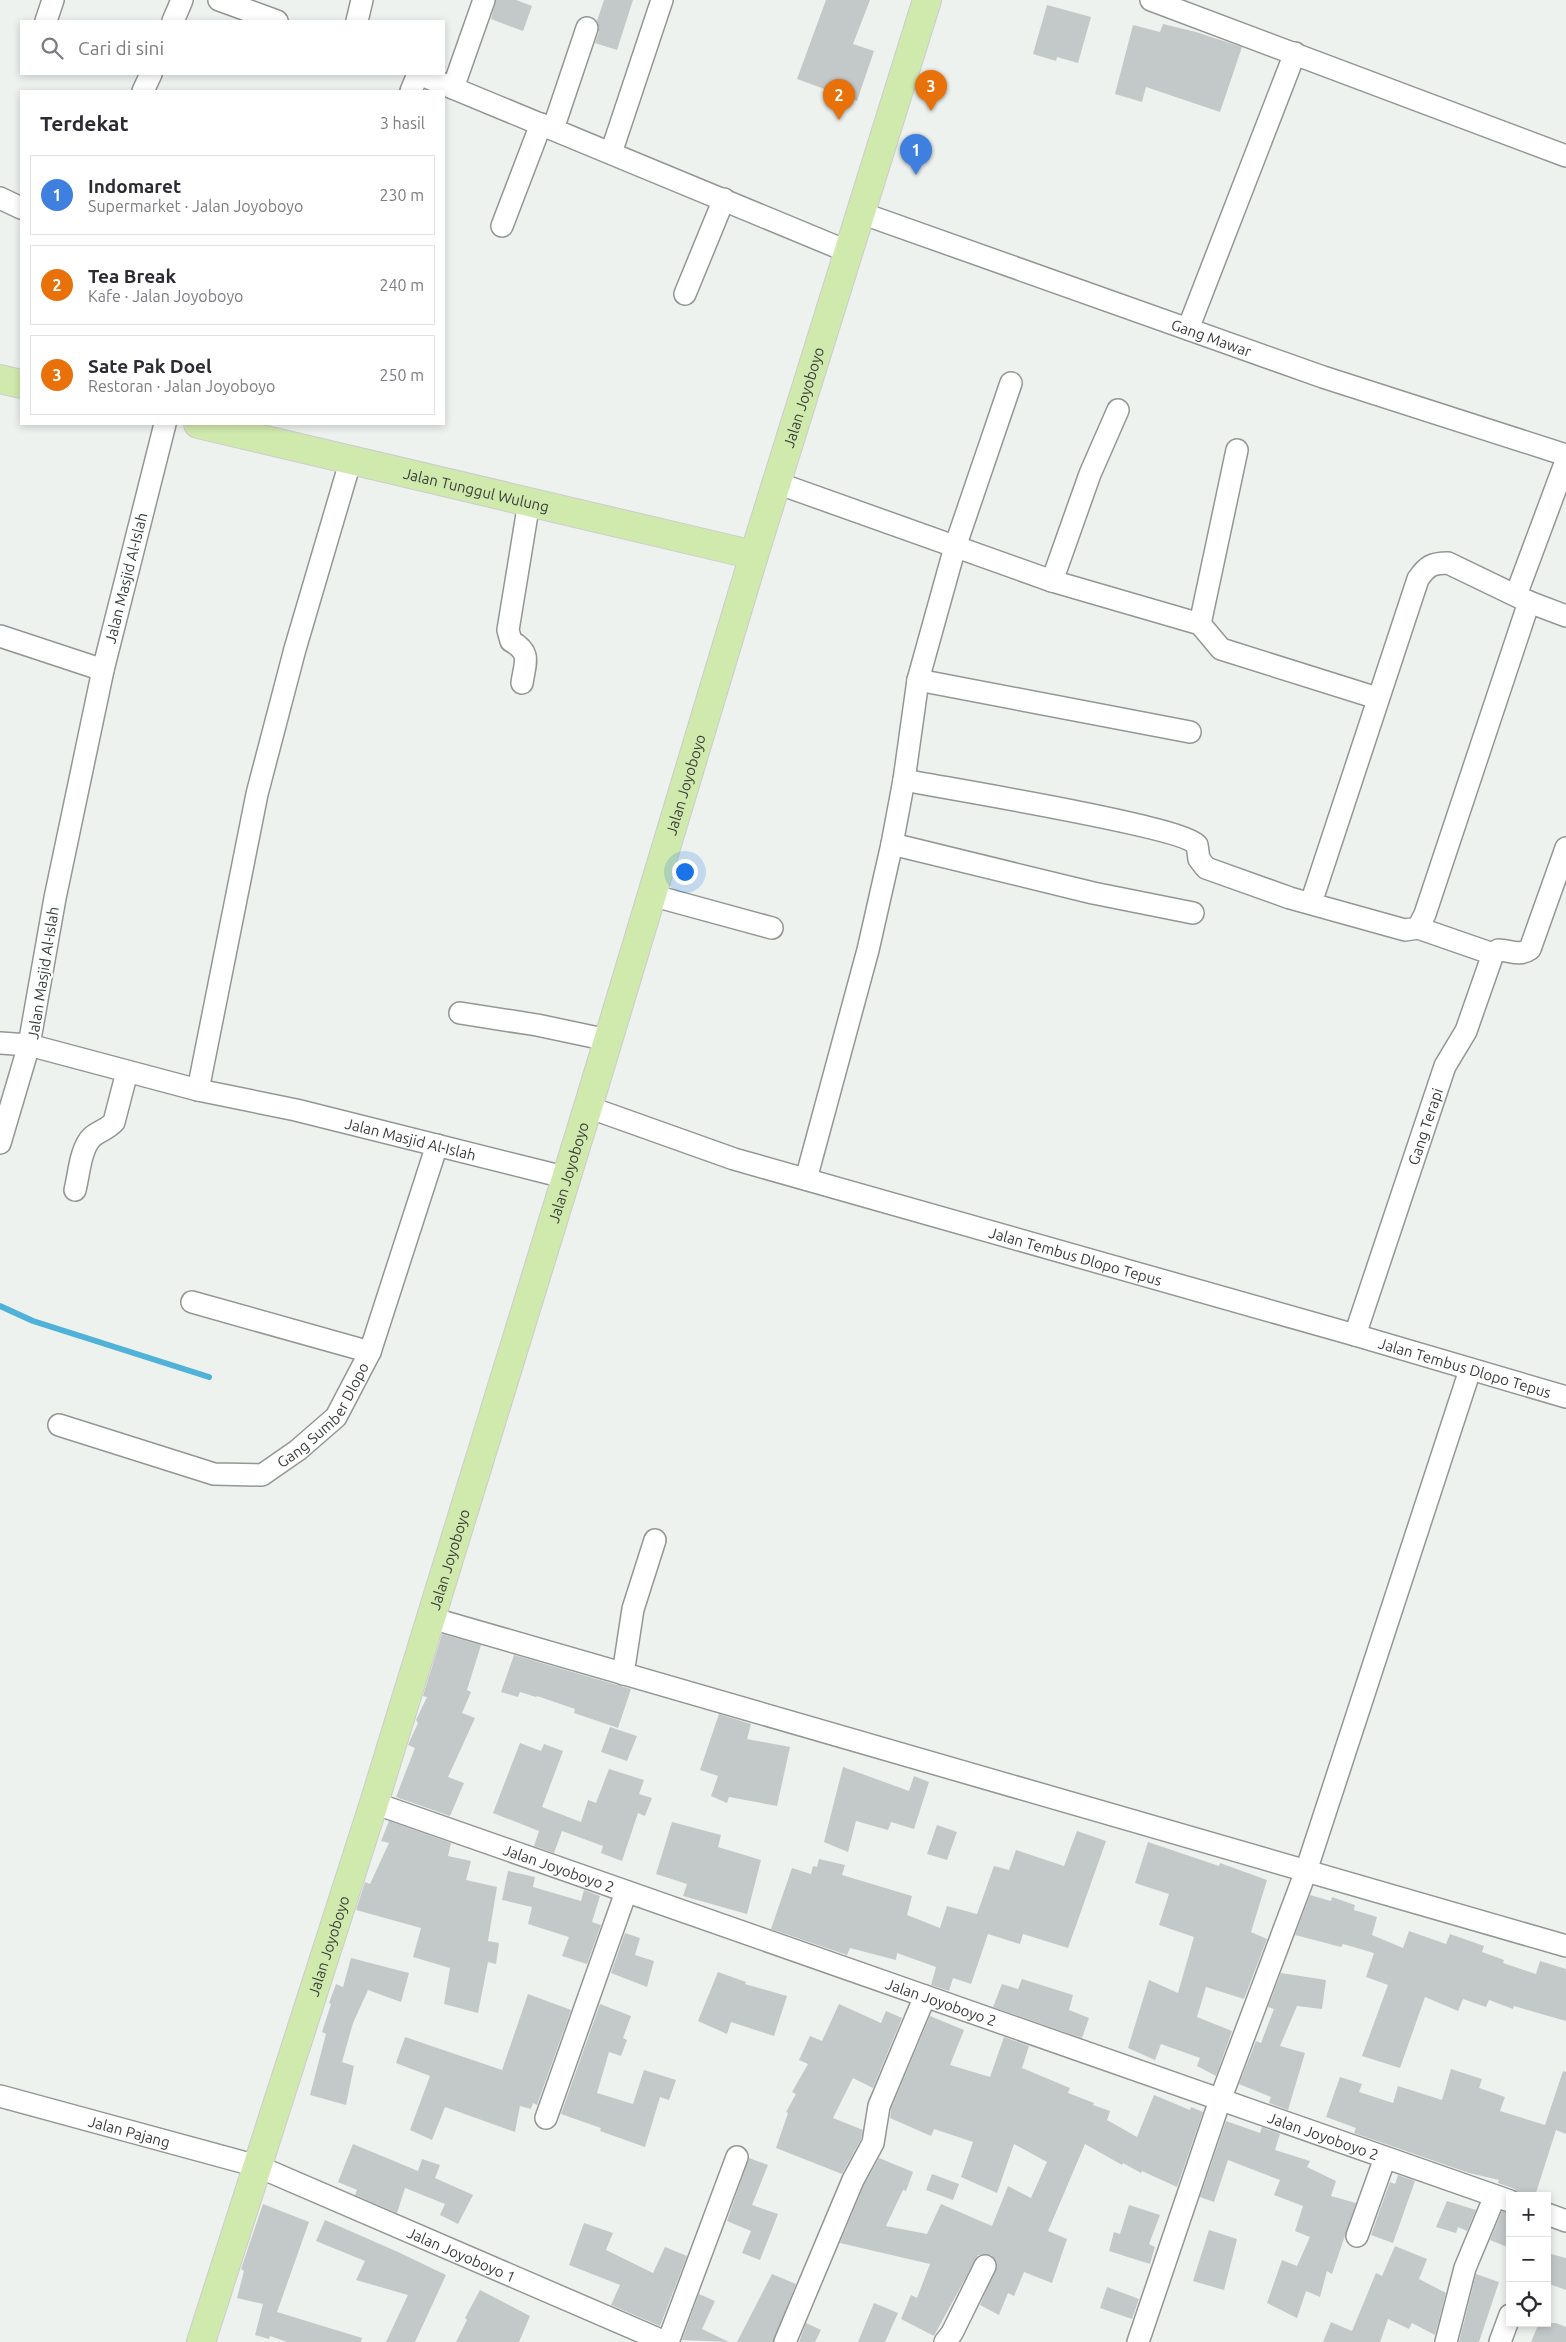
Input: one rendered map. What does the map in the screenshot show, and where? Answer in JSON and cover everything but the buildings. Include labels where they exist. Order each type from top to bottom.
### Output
[{"type":"main road","name":"Jalan Joyoboyo","points":[[201,2342],[374,1803],[564,1177],[588,1107],[754,555],[861,213],[897,89],[927,0]]},
{"type":"main road","name":"Jalan Tunggul Wulung","points":[[202,425],[754,555]]},
{"type":"street","points":[[46,20],[53,0]]},
{"type":"street","points":[[173,20],[182,0]]},
{"type":"street","points":[[219,0],[275,20]]},
{"type":"street","points":[[357,20],[362,0]]},
{"type":"street","points":[[453,88],[484,0]]},
{"type":"street","points":[[611,153],[662,0]]},
{"type":"street","points":[[1151,0],[1566,156]]},
{"type":"street","points":[[502,226],[547,127],[587,28]]},
{"type":"street","points":[[1188,329],[1295,53]]},
{"type":"street","points":[[143,90],[151,75]]},
{"type":"street","points":[[411,90],[419,75]]},
{"type":"street","points":[[421,75],[849,252]]},
{"type":"street","points":[[0,198],[20,208]]},
{"type":"street","points":[[685,294],[724,199]]},
{"type":"street","name":"Gang Mawar","points":[[861,213],[1323,377],[1566,455]]},
{"type":"street","points":[[806,1179],[868,950],[892,844],[904,780],[918,680],[955,547],[1011,383]]},
{"type":"street","points":[[1052,581],[1090,474],[1118,410]]},
{"type":"street","name":"Jalan Masjid Al-Islah","points":[[166,425],[103,670],[56,898],[29,1045],[198,1090],[296,1110],[564,1177]]},
{"type":"street","points":[[1200,624],[1237,450]]},
{"type":"street","points":[[198,1090],[257,794],[294,648],[351,459]]},
{"type":"street","points":[[1418,928],[1426,914],[1566,461]]},
{"type":"street","points":[[777,483],[1052,581],[1200,624],[1222,649],[1378,698]]},
{"type":"street","points":[[522,683],[526,653],[523,648],[511,641],[508,630],[529,502]]},
{"type":"street","points":[[1311,903],[1418,579],[1426,567],[1433,563],[1448,563],[1523,599],[1566,616]]},
{"type":"street","points":[[0,636],[103,670]]},
{"type":"street","points":[[918,680],[1190,732]]},
{"type":"street","points":[[904,780],[1142,825],[1188,838],[1196,845],[1199,860],[1206,868],[1311,903],[1406,930],[1418,928],[1494,954],[1502,950],[1524,953],[1530,950],[1566,848]]},
{"type":"street","points":[[892,844],[1093,893],[1193,913]]},
{"type":"street","points":[[651,895],[772,928]]},
{"type":"street","name":"Gang Terapi","points":[[1355,1335],[1445,1066],[1466,1031],[1494,954]]},
{"type":"street","points":[[460,1013],[538,1025],[608,1040]]},
{"type":"street","points":[[0,1043],[29,1045],[0,1143]]},
{"type":"street","points":[[75,1190],[87,1144],[93,1137],[110,1128],[114,1122],[127,1072]]},
{"type":"street","name":"Jalan Tembus Dlopo Tepus","points":[[588,1107],[734,1159],[1355,1335],[1566,1397]]},
{"type":"street","name":"Gang Sumber Dlopo","points":[[59,1425],[214,1474],[262,1475],[298,1450],[336,1417],[370,1352],[437,1145]]},
{"type":"street","points":[[192,1302],[370,1352]]},
{"type":"street","points":[[1138,2342],[1220,2100],[1306,1871],[1470,1370]]},
{"type":"street","points":[[623,1674],[633,1608],[655,1540]]},
{"type":"street","points":[[431,1618],[1566,1946]]},
{"type":"street","name":"Jalan Joyoboyo 2","points":[[374,1803],[1502,2198]]},
{"type":"street","points":[[546,2118],[626,1892]]},
{"type":"street","points":[[785,2342],[853,2180],[873,2143],[879,2106],[925,1996]]},
{"type":"street","name":"Jalan Pajang","points":[[0,2096],[257,2166]]},
{"type":"street","points":[[666,2342],[737,2157]]},
{"type":"street","points":[[1357,2236],[1385,2158]]},
{"type":"street","name":"Jalan Joyoboyo 1","points":[[257,2166],[666,2342]]},
{"type":"street","points":[[1446,2342],[1465,2268],[1502,2198]]},
{"type":"street","points":[[1551,2215],[1566,2221]]},
{"type":"street","points":[[945,2342],[952,2333],[985,2266]]},
{"type":"street","points":[[1500,2342],[1506,2326]]},
{"type":"waterway","points":[[0,1306],[33,1321],[209,1377]]},
{"type":"place","name":"Sate Pak Doel","points":[[931,111]]},
{"type":"place","name":"Tea Break","points":[[839,120]]},
{"type":"place","name":"Indomaret","points":[[916,175]]}]
